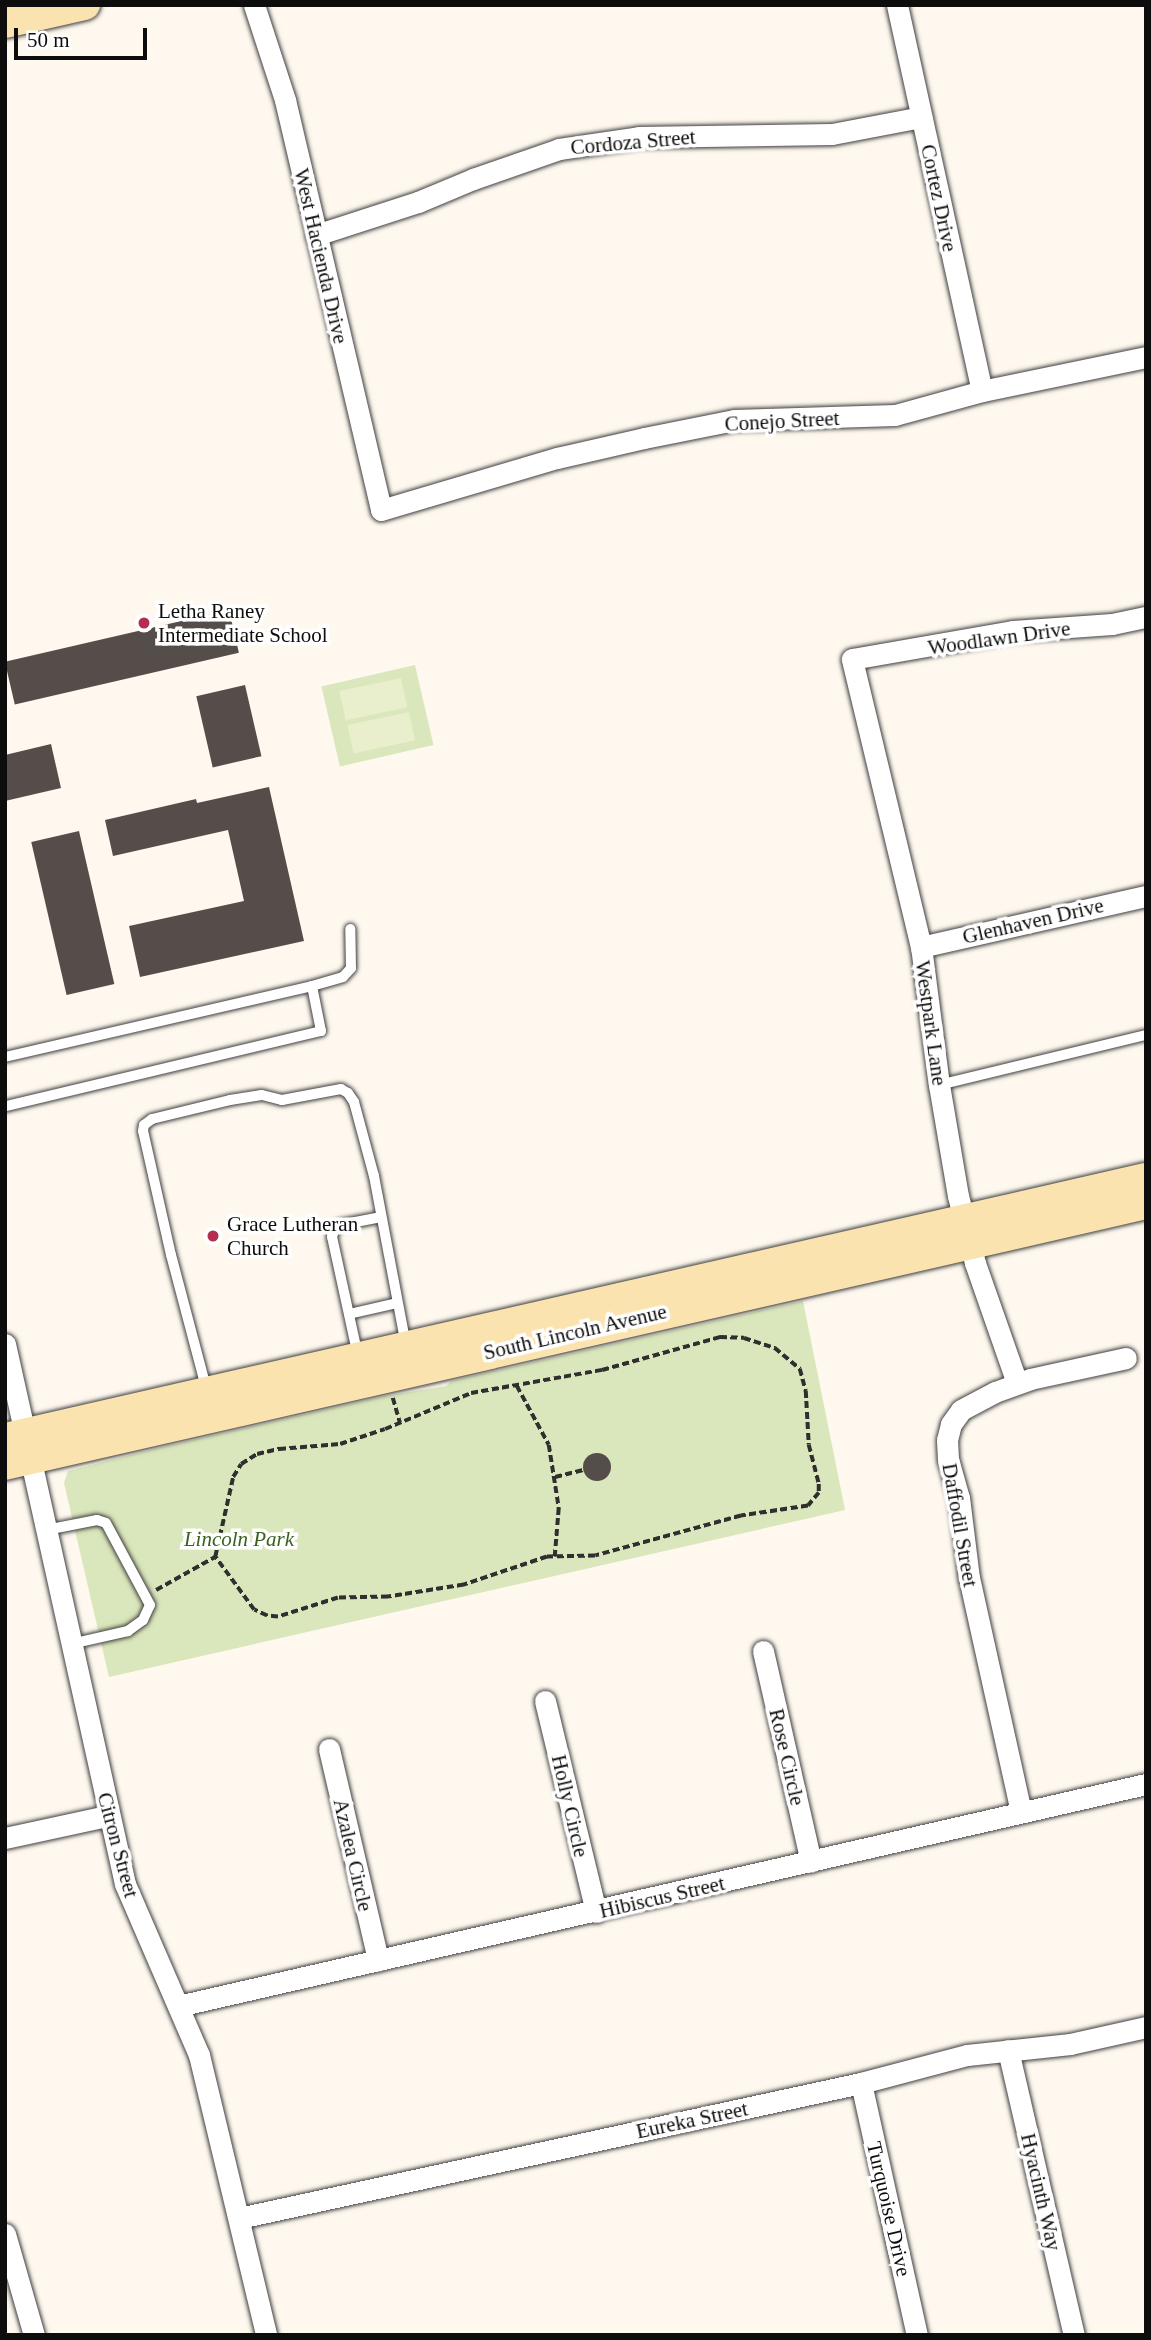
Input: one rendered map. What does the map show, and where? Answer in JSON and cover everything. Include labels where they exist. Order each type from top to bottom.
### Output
[{"type":"main road","points":[[5,23],[86,5]]},
{"type":"main road","name":"South Lincoln Avenue","points":[[17,1449],[967,1232],[1146,1178]]},
{"type":"main road","name":"South Lincoln Avenue","points":[[17,1449],[207,1391],[406,1345],[967,1232],[1146,1203]]},
{"type":"street","name":"West Hacienda Drive","points":[[254,5],[285,100],[381,510]]},
{"type":"street","name":"Cortez Drive","points":[[897,5],[982,391]]},
{"type":"street","name":"Cordoza Street","points":[[316,235],[418,202],[473,178],[559,149],[639,137],[832,134],[921,117]]},
{"type":"street","name":"Conejo Street","points":[[381,510],[557,458],[734,420],[895,415],[982,391],[1146,357]]},
{"type":"street","name":"Woodlawn Drive","points":[[852,659],[1013,631],[1112,624],[1146,617]]},
{"type":"street","name":"Westpark Lane","points":[[852,659],[921,947],[939,1085],[967,1232],[1017,1383]]},
{"type":"street","name":"Glenhaven Drive","points":[[921,947],[1146,896]]},
{"type":"street","name":"Citron Street","points":[[5,1344],[17,1449],[46,1530],[107,1816],[125,1884],[199,2055],[266,2335]]},
{"type":"street","name":"Daffodil Street","points":[[1021,1812],[969,1578],[959,1498],[948,1459],[947,1440],[951,1424],[961,1410],[1017,1383],[1126,1358]]},
{"type":"street","name":"Rose Circle","points":[[763,1651],[811,1863]]},
{"type":"street","name":"Holly Circle","points":[[545,1701],[596,1912]]},
{"type":"street","name":"Azalea Circle","points":[[329,1749],[378,1960]]},
{"type":"street","name":"Hibiscus Street","points":[[178,2006],[811,1863],[1146,1784]]},
{"type":"street","points":[[5,1838],[107,1816]]},
{"type":"street","name":"Eureka Street","points":[[239,2218],[861,2083],[967,2055],[1070,2044],[1146,2027]]},
{"type":"street","name":"Hyacinth Way","points":[[1008,2050],[1074,2335]]},
{"type":"street","name":"Turquoise Drive","points":[[861,2083],[917,2335]]},
{"type":"street","points":[[5,2234],[34,2335]]},
{"type":"lane","points":[[5,1057],[343,977],[351,968],[350,929]]},
{"type":"lane","points":[[5,1106],[321,1031],[312,986]]},
{"type":"lane","points":[[939,1085],[1146,1035]]},
{"type":"lane","points":[[207,1391],[142,1131],[148,1121],[249,1096],[262,1095],[282,1100],[341,1089],[354,1102],[381,1217],[406,1345]]},
{"type":"lane","points":[[358,1356],[332,1237],[334,1230],[347,1222],[381,1217]]},
{"type":"lane","points":[[349,1314],[397,1303]]},
{"type":"lane","points":[[46,1530],[97,1520],[106,1523],[150,1605],[149,1611],[128,1631],[71,1644]]},
{"type":"path","points":[[145,1596],[215,1557],[233,1477],[250,1457],[268,1450],[340,1444],[400,1423],[463,1395],[602,1370],[720,1337],[744,1338],[775,1348],[800,1369],[804,1381],[809,1445],[819,1484],[819,1493],[808,1506],[741,1516],[595,1556],[578,1559],[555,1556],[464,1585],[388,1597],[338,1598],[278,1617],[267,1616],[254,1610],[215,1557]]},
{"type":"path","points":[[517,1385],[549,1445],[559,1508],[555,1556]]},
{"type":"path","points":[[391,1391],[400,1423]]},
{"type":"path","points":[[555,1477],[583,1470]]},
{"type":"green space","points":[[415,665],[433,745],[340,766],[321,687]]},
{"type":"green space","points":[[401,678],[407,707],[346,720],[339,691]]},
{"type":"green space","points":[[409,712],[415,740],[353,753],[347,725]]},
{"type":"green space","name":"Lincoln Park","points":[[803,1301],[845,1510],[109,1677],[64,1483],[68,1471],[385,1396],[446,1386],[451,1381]]},
{"type":"building","points":[[229,610],[239,653],[15,705],[5,662]]},
{"type":"building","points":[[245,685],[261,756],[213,767],[196,696]]},
{"type":"building","points":[[51,744],[61,788],[5,801],[5,755]]},
{"type":"building","points":[[269,787],[304,941],[140,977],[129,926],[244,901],[228,830],[113,856],[105,820],[196,799],[197,803]]},
{"type":"building","points":[[79,831],[114,984],[67,995],[31,842]]},
{"type":"building","points":[[597,1453],[607,1457],[611,1467],[607,1477],[597,1481],[587,1477],[583,1467],[587,1457]]},
{"type":"place","name":"Letha Raney Intermediate School","points":[[144,623]]},
{"type":"place","name":"Grace Lutheran Church","points":[[213,1236]]}]
